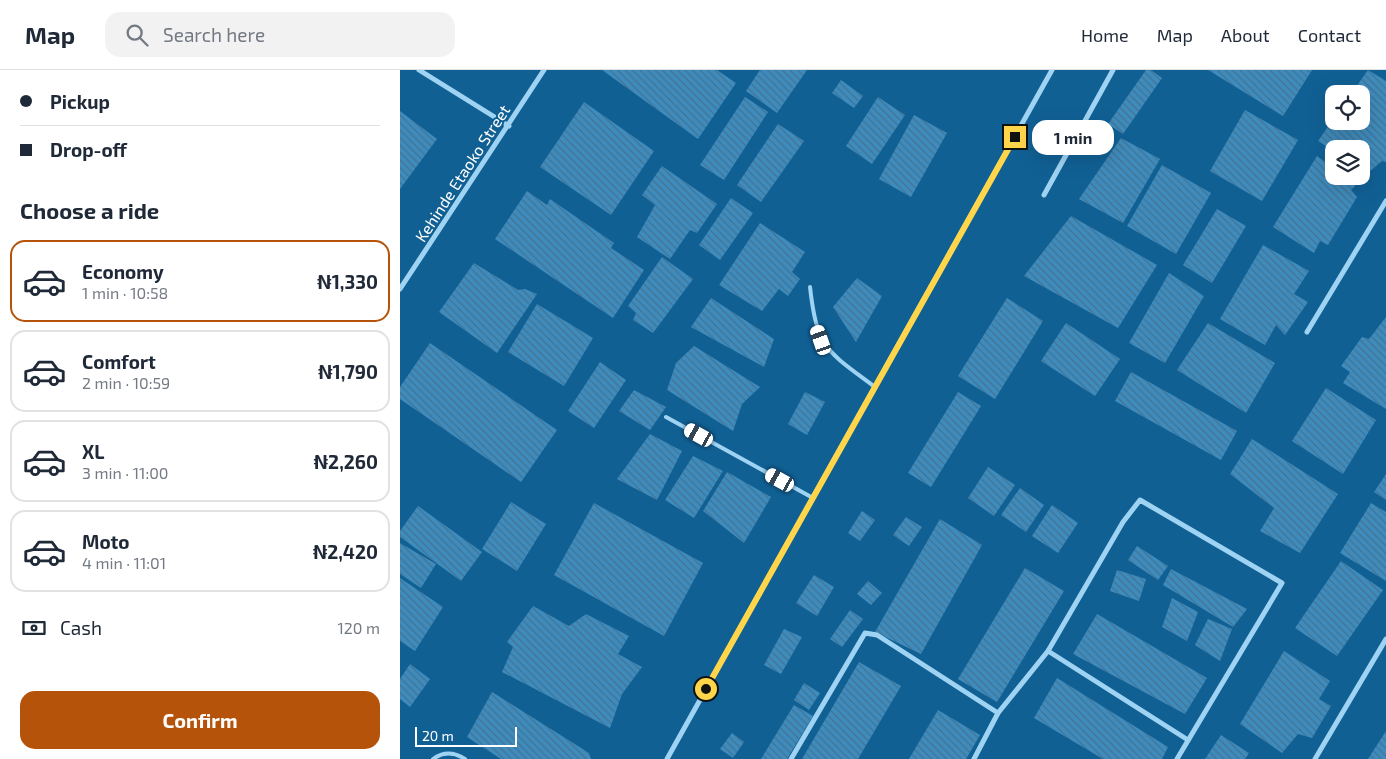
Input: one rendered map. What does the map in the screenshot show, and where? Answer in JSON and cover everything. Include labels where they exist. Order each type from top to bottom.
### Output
[{"type":"street","points":[[419,70],[509,126]]},
{"type":"street","name":"Kehinde Etaoko Street","points":[[400,289],[509,126],[544,70]]},
{"type":"street","points":[[667,759],[1052,70]]},
{"type":"street","points":[[1044,196],[1113,70]]},
{"type":"street","points":[[1307,332],[1386,202]]},
{"type":"street","points":[[974,759],[998,713],[1048,651],[1123,522],[1140,500],[1282,584],[1177,759]]},
{"type":"street","points":[[791,759],[865,633],[877,635],[998,713]]},
{"type":"street","points":[[1315,759],[1386,639]]},
{"type":"street","points":[[1048,651],[1188,740]]},
{"type":"lane","points":[[810,287],[814,319],[821,340],[832,354],[875,387]]},
{"type":"lane","points":[[666,417],[813,498]]},
{"type":"lane","points":[[433,759],[444,753],[457,754],[465,759]]},
{"type":"building","points":[[602,70],[717,70],[736,83],[698,139]]},
{"type":"building","points":[[760,70],[807,70],[777,113],[746,91]]},
{"type":"building","points":[[1146,70],[1151,70],[1162,78],[1123,134],[1108,124]]},
{"type":"building","points":[[1208,70],[1312,70],[1283,116]]},
{"type":"building","points":[[1368,70],[1386,81],[1386,162],[1382,161],[1370,171],[1370,140],[1325,140],[1325,145],[1318,141],[1326,130],[1370,130],[1370,85],[1357,85]]},
{"type":"building","points":[[841,80],[863,96],[854,108],[832,93]]},
{"type":"building","points":[[745,97],[768,112],[724,180],[700,165]]},
{"type":"building","points":[[878,97],[905,115],[872,164],[846,146]]},
{"type":"building","points":[[584,102],[654,151],[611,215],[540,167]]},
{"type":"building","points":[[1245,110],[1298,140],[1262,201],[1210,171]]},
{"type":"building","points":[[400,111],[437,139],[400,189]]},
{"type":"building","points":[[914,115],[947,133],[911,197],[879,179]]},
{"type":"building","points":[[778,124],[804,141],[761,202],[737,185]]},
{"type":"building","points":[[1121,138],[1160,159],[1123,223],[1079,199]]},
{"type":"building","points":[[1317,156],[1325,162],[1325,185],[1356,185],[1351,190],[1357,197],[1328,245],[1320,241],[1314,253],[1273,227]]},
{"type":"building","points":[[1162,165],[1211,193],[1176,254],[1127,226]]},
{"type":"building","points":[[662,166],[717,204],[697,233],[690,230],[670,259],[637,237],[655,205],[642,195]]},
{"type":"building","points":[[527,191],[547,205],[550,199],[614,243],[611,248],[644,270],[613,318],[495,239]]},
{"type":"building","points":[[731,198],[753,213],[720,260],[699,245]]},
{"type":"building","points":[[1217,209],[1246,226],[1212,283],[1183,265]]},
{"type":"building","points":[[1071,216],[1157,265],[1118,328],[1024,276]]},
{"type":"building","points":[[760,223],[805,252],[792,272],[800,279],[788,296],[779,289],[762,311],[719,285]]},
{"type":"building","points":[[1263,245],[1309,271],[1294,294],[1308,302],[1285,335],[1276,325],[1265,345],[1220,319]]},
{"type":"building","points":[[662,257],[693,279],[653,333],[633,320],[636,313],[628,306]]},
{"type":"building","points":[[474,263],[518,290],[525,289],[537,294],[497,353],[439,312]]},
{"type":"building","points":[[1169,273],[1204,296],[1165,363],[1129,343]]},
{"type":"building","points":[[857,278],[882,296],[856,342],[833,307]]},
{"type":"building","points":[[711,298],[774,339],[764,367],[691,327]]},
{"type":"building","points":[[1007,298],[1043,321],[995,399],[958,376]]},
{"type":"building","points":[[537,304],[593,338],[564,386],[508,352]]},
{"type":"building","points":[[1386,317],[1386,409],[1343,383],[1350,372],[1341,366],[1362,337],[1369,339]]},
{"type":"building","points":[[1066,323],[1120,359],[1095,396],[1041,361]]},
{"type":"building","points":[[1208,323],[1275,363],[1246,413],[1177,370]]},
{"type":"building","points":[[430,343],[557,430],[521,482],[400,399],[400,387]]},
{"type":"building","points":[[694,346],[760,387],[742,404],[733,431],[667,390],[676,363]]},
{"type":"building","points":[[600,362],[626,380],[594,428],[568,411]]},
{"type":"building","points":[[1131,372],[1237,431],[1221,460],[1115,401]]},
{"type":"building","points":[[1326,388],[1376,420],[1343,474],[1292,441]]},
{"type":"building","points":[[634,390],[666,407],[650,430],[619,411]]},
{"type":"building","points":[[805,392],[825,402],[807,435],[788,424]]},
{"type":"building","points":[[958,392],[981,406],[931,487],[908,473]]},
{"type":"building","points":[[650,434],[682,451],[657,500],[617,479]]},
{"type":"building","points":[[1252,439],[1338,494],[1300,553],[1260,531],[1274,508],[1230,474]]},
{"type":"building","points":[[693,456],[723,471],[694,518],[665,500]]},
{"type":"building","points":[[988,467],[1015,485],[994,516],[968,498]]},
{"type":"building","points":[[727,472],[771,497],[744,543],[703,511]]},
{"type":"building","points":[[1386,474],[1386,500],[1374,492]]},
{"type":"building","points":[[1020,488],[1044,505],[1026,532],[1001,515]]},
{"type":"building","points":[[511,502],[546,524],[517,571],[482,549]]},
{"type":"building","points":[[594,503],[703,563],[664,636],[554,575]]},
{"type":"building","points":[[1371,503],[1386,512],[1386,581],[1340,553]]},
{"type":"building","points":[[1052,505],[1078,523],[1058,553],[1032,536]]},
{"type":"building","points":[[418,506],[482,552],[461,581],[400,537],[400,531]]},
{"type":"building","points":[[862,511],[875,520],[860,541],[848,533]]},
{"type":"building","points":[[906,517],[922,527],[909,546],[893,535]]},
{"type":"building","points":[[940,519],[982,545],[921,654],[875,632]]},
{"type":"building","points":[[400,543],[436,564],[421,588],[400,574]]},
{"type":"building","points":[[1137,546],[1168,566],[1158,580],[1128,560]]},
{"type":"building","points":[[1341,561],[1383,590],[1337,656],[1295,628]]},
{"type":"building","points":[[1025,568],[1064,591],[997,702],[958,679]]},
{"type":"building","points":[[1171,569],[1247,609],[1233,627],[1163,585]]},
{"type":"building","points":[[1117,570],[1146,579],[1139,601],[1110,591]]},
{"type":"building","points":[[814,575],[834,587],[817,616],[796,603]]},
{"type":"building","points":[[400,578],[443,607],[415,651],[400,641]]},
{"type":"building","points":[[868,581],[882,593],[871,605],[857,594]]},
{"type":"building","points":[[1172,598],[1198,612],[1187,641],[1162,627]]},
{"type":"building","points":[[533,606],[569,626],[586,614],[629,636],[618,654],[642,667],[622,694],[610,728],[502,672],[513,647],[507,642]]},
{"type":"building","points":[[850,610],[863,619],[842,647],[830,639]]},
{"type":"building","points":[[1097,614],[1207,678],[1185,714],[1073,654]]},
{"type":"building","points":[[1208,619],[1232,629],[1220,661],[1195,645]]},
{"type":"building","points":[[784,629],[802,637],[781,674],[764,665]]},
{"type":"building","points":[[1284,651],[1330,681],[1319,699],[1331,706],[1312,738],[1298,734],[1282,753],[1240,724]]},
{"type":"building","points":[[859,662],[901,686],[858,759],[802,759]]},
{"type":"building","points":[[410,664],[430,679],[410,707],[400,699],[400,679]]},
{"type":"building","points":[[1057,678],[1168,747],[1162,759],[1103,759],[1034,718]]},
{"type":"building","points":[[804,683],[820,693],[809,710],[794,700]]},
{"type":"building","points":[[492,692],[589,753],[591,759],[501,759],[467,737]]},
{"type":"building","points":[[794,705],[813,716],[787,759],[761,759]]},
{"type":"building","points":[[938,710],[980,735],[966,759],[909,759]]},
{"type":"building","points":[[1386,731],[1386,759],[1368,759]]},
{"type":"building","points":[[732,733],[744,742],[733,758],[720,749]]},
{"type":"building","points":[[1221,735],[1249,753],[1245,759],[1205,759]]},
{"type":"route","points":[[706,689],[1015,137]]}]
